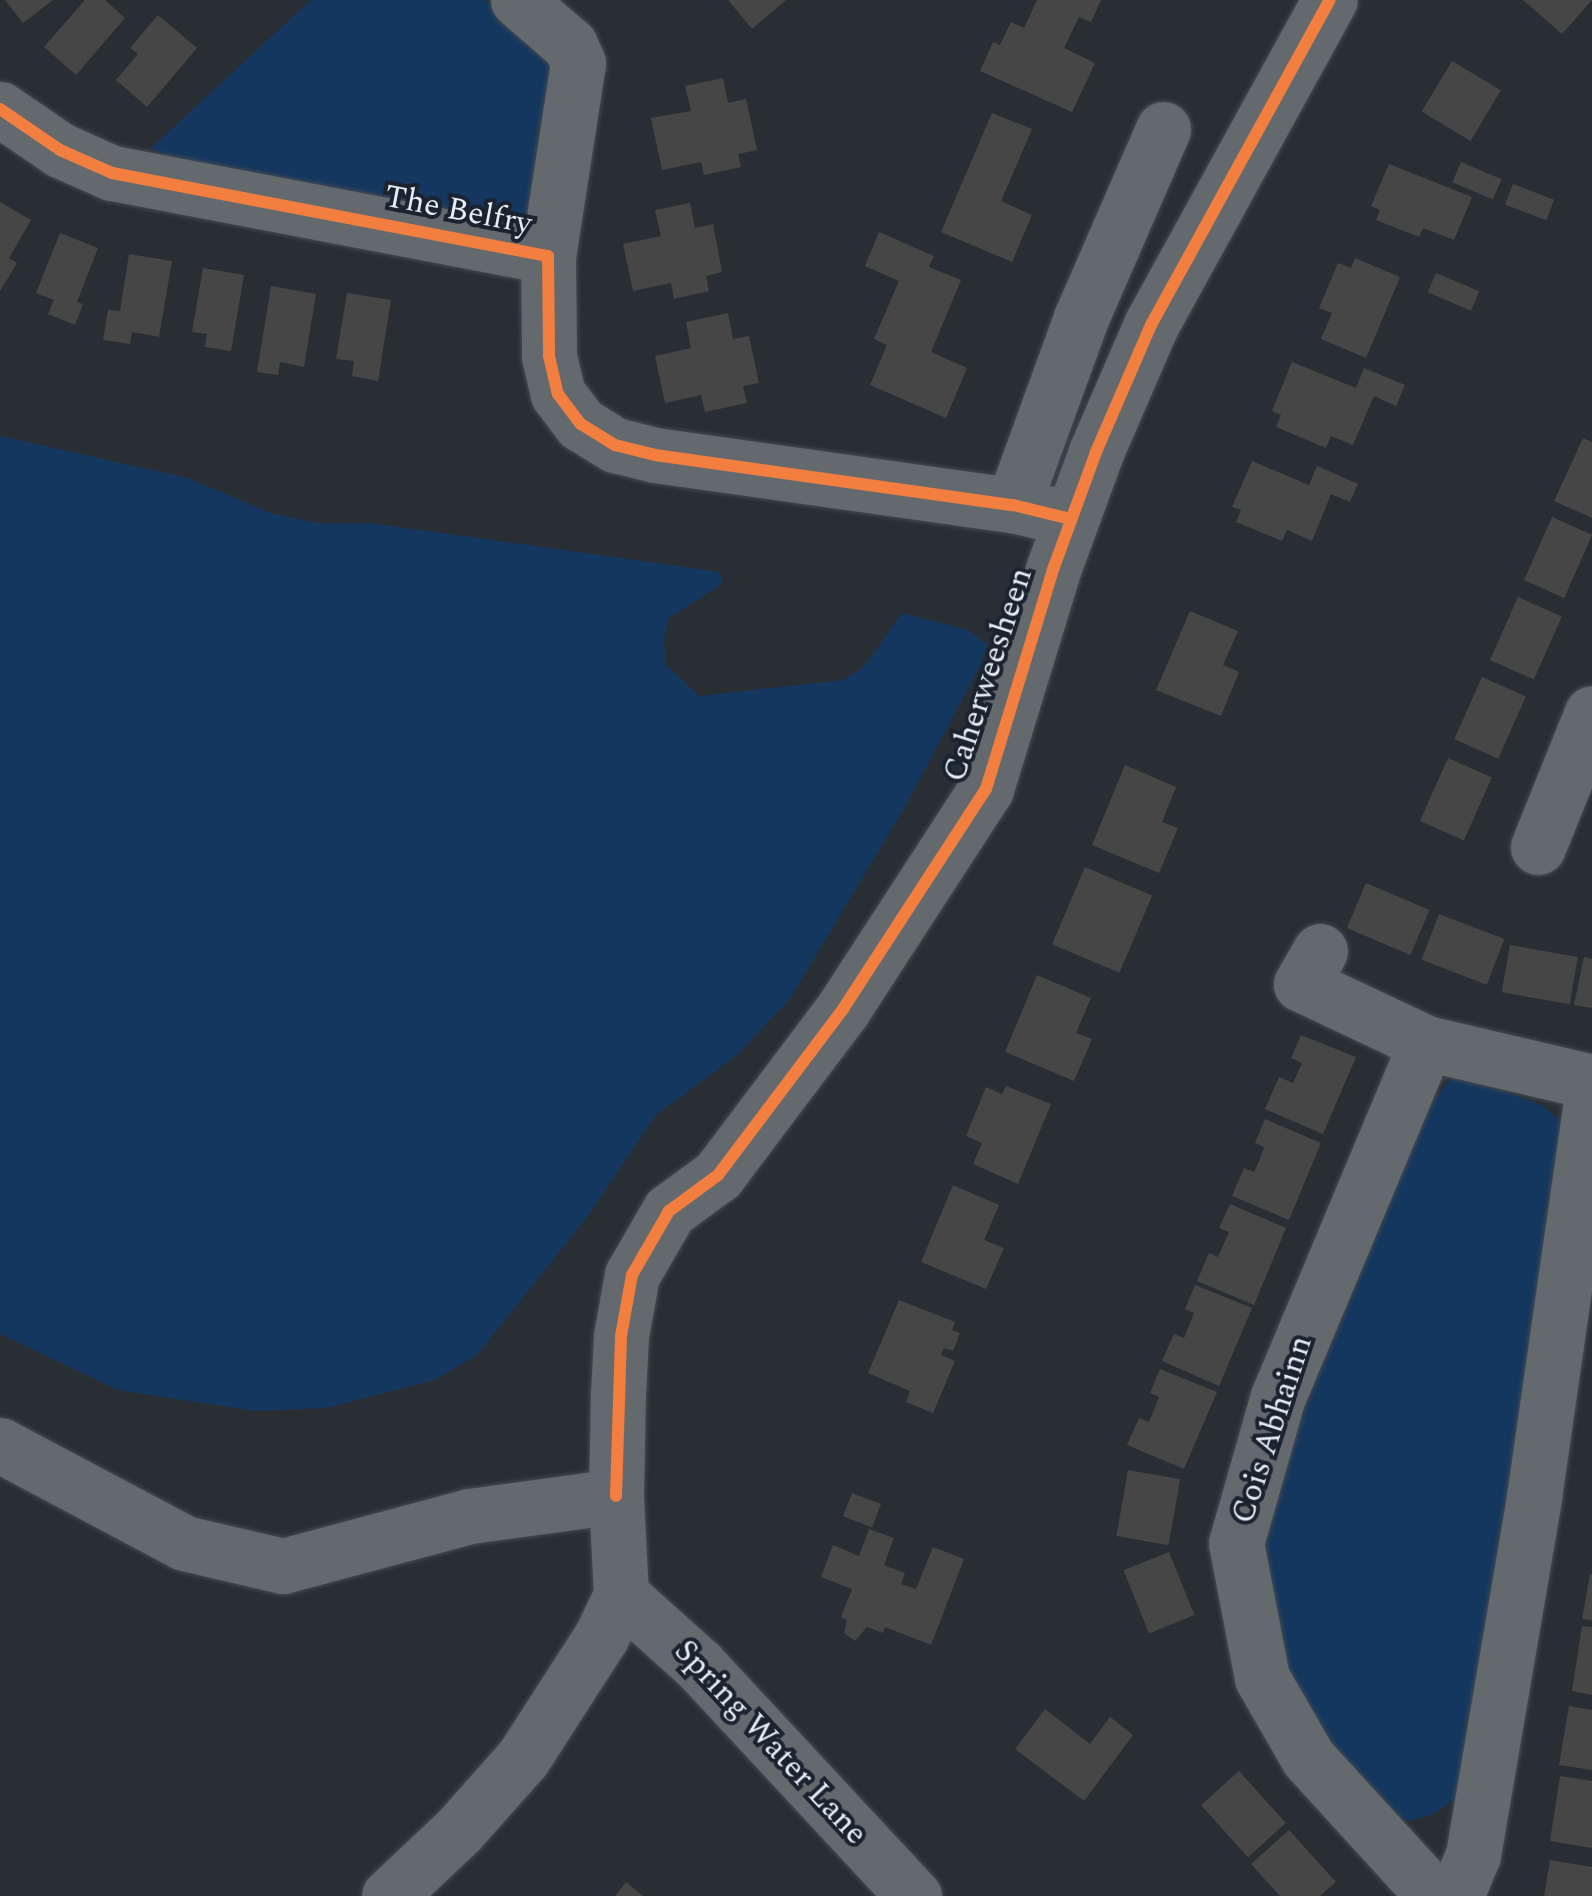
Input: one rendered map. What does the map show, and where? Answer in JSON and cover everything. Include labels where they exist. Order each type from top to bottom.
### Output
[{"type":"street","name":"The Belfry","points":[[518,0],[570,45],[578,62],[548,256],[549,356],[558,394],[581,424],[615,445],[655,454],[1013,504],[1071,519]]},
{"type":"street","name":"Caherweesheen","points":[[621,1594],[616,1496],[621,1336],[632,1275],[669,1211],[718,1175],[843,1009],[986,789],[1071,519],[1150,325],[1330,0]]},
{"type":"street","name":"The Belfry","points":[[0,109],[60,150],[112,173],[548,256]]},
{"type":"street","points":[[1013,504],[1081,318],[1163,129]]},
{"type":"street","points":[[1538,848],[1592,713]]},
{"type":"street","points":[[1320,950],[1301,984],[1426,1043],[1592,1082]]},
{"type":"street","name":"Cois Abhainn","points":[[1426,1043],[1278,1396],[1236,1543],[1262,1678],[1308,1758],[1434,1896]]},
{"type":"street","points":[[1456,1896],[1473,1855],[1534,1497],[1592,1096]]},
{"type":"street","points":[[0,1444],[184,1543],[284,1566],[469,1516],[616,1496]]},
{"type":"street","points":[[389,1896],[459,1830],[523,1758],[574,1681],[621,1594]]},
{"type":"street","name":"Spring Water Lane","points":[[621,1594],[699,1665],[914,1896]]},
{"type":"shaded area","points":[[311,0],[485,0],[563,55],[530,224],[168,159],[151,148]]},
{"type":"shaded area","points":[[0,436],[188,478],[273,514],[318,523],[370,523],[720,572],[722,584],[669,618],[664,640],[666,665],[699,696],[843,680],[863,668],[902,613],[968,630],[987,644],[981,664],[906,805],[790,999],[737,1055],[656,1115],[591,1212],[477,1355],[434,1380],[326,1408],[255,1411],[118,1390],[0,1334]]},
{"type":"shaded area","points":[[1451,1078],[1490,1086],[1543,1106],[1567,1126],[1461,1795],[1433,1814],[1409,1821],[1378,1808],[1300,1715],[1279,1662],[1258,1551],[1297,1428],[1430,1106]]},
{"type":"building","points":[[5,0],[53,0],[23,23]]},
{"type":"building","points":[[85,0],[105,0],[125,18],[76,75],[44,47]]},
{"type":"building","points":[[728,0],[786,0],[752,29]]},
{"type":"building","points":[[1037,0],[1101,0],[1091,22],[1079,17],[1064,48],[1095,63],[1072,112],[980,71],[993,42],[1000,45],[1011,22],[1024,28]]},
{"type":"building","points":[[1523,0],[1592,0],[1562,34]]},
{"type":"building","points":[[158,15],[197,48],[147,107],[116,80],[138,54],[130,48]]},
{"type":"building","points":[[1452,61],[1501,90],[1470,141],[1422,112]]},
{"type":"building","points":[[723,78],[728,103],[746,99],[757,150],[738,154],[741,167],[704,175],[701,162],[662,170],[651,118],[691,111],[685,86]]},
{"type":"building","points":[[992,113],[1032,129],[1001,201],[1032,215],[1012,262],[941,232]]},
{"type":"building","points":[[1461,162],[1502,179],[1493,199],[1452,182]]},
{"type":"building","points":[[1389,164],[1472,197],[1454,240],[1423,228],[1419,237],[1376,220],[1380,210],[1371,206]]},
{"type":"building","points":[[1513,184],[1554,200],[1546,220],[1505,205]]},
{"type":"building","points":[[0,202],[31,220],[9,258],[17,263],[0,291]]},
{"type":"building","points":[[690,203],[695,228],[713,224],[722,272],[706,276],[709,291],[674,299],[671,283],[633,291],[623,244],[661,236],[655,210]]},
{"type":"building","points":[[879,232],[934,256],[929,267],[961,280],[931,352],[967,368],[946,418],[870,385],[887,345],[874,339],[899,281],[865,266]]},
{"type":"building","points":[[60,233],[98,248],[77,302],[83,304],[75,325],[48,314],[54,300],[36,293]]},
{"type":"building","points":[[129,254],[172,261],[159,337],[132,332],[130,344],[103,340],[108,310],[120,311]]},
{"type":"building","points":[[1355,258],[1400,277],[1366,358],[1321,339],[1332,313],[1319,308],[1338,263],[1351,268]]},
{"type":"building","points":[[203,268],[244,275],[231,351],[205,347],[207,334],[192,332]]},
{"type":"building","points":[[1436,273],[1479,291],[1471,311],[1428,292]]},
{"type":"building","points":[[271,286],[316,294],[304,367],[280,362],[278,375],[257,372]]},
{"type":"building","points":[[347,293],[391,300],[378,381],[352,376],[354,361],[336,359]]},
{"type":"building","points":[[728,313],[733,339],[749,336],[759,383],[743,386],[747,403],[705,412],[701,395],[665,403],[655,356],[691,348],[686,322]]},
{"type":"building","points":[[1292,362],[1356,388],[1364,368],[1405,385],[1396,406],[1374,396],[1353,445],[1331,436],[1326,448],[1276,427],[1281,415],[1272,411]]},
{"type":"building","points":[[1583,438],[1592,442],[1592,518],[1554,501]]},
{"type":"building","points":[[1252,461],[1309,485],[1317,466],[1358,484],[1350,502],[1331,494],[1312,541],[1287,530],[1282,541],[1236,522],[1241,510],[1232,507]]},
{"type":"building","points":[[1552,517],[1592,535],[1564,598],[1524,580]]},
{"type":"building","points":[[1518,597],[1562,617],[1534,680],[1490,660]]},
{"type":"building","points":[[1190,611],[1238,631],[1223,665],[1239,672],[1221,716],[1156,690]]},
{"type":"building","points":[[1482,677],[1526,697],[1498,759],[1454,739]]},
{"type":"building","points":[[1448,758],[1492,778],[1464,841],[1420,821]]},
{"type":"building","points":[[1125,765],[1176,787],[1162,822],[1178,828],[1159,873],[1092,845]]},
{"type":"building","points":[[1085,867],[1152,896],[1119,973],[1052,944]]},
{"type":"building","points":[[1366,883],[1430,910],[1410,955],[1347,928]]},
{"type":"building","points":[[1439,914],[1504,939],[1487,985],[1421,960]]},
{"type":"building","points":[[1510,945],[1578,957],[1570,1004],[1502,992]]},
{"type":"building","points":[[1584,957],[1592,959],[1592,1008],[1574,1005]]},
{"type":"building","points":[[1037,975],[1091,998],[1076,1033],[1092,1039],[1074,1081],[1005,1052]]},
{"type":"building","points":[[1301,1035],[1356,1057],[1323,1134],[1265,1109],[1279,1077],[1293,1083],[1302,1063],[1291,1058]]},
{"type":"building","points":[[1006,1086],[1051,1104],[1018,1184],[973,1164],[982,1143],[966,1136],[986,1087],[1002,1094]]},
{"type":"building","points":[[1265,1119],[1321,1143],[1289,1220],[1232,1196],[1244,1168],[1254,1172],[1259,1161],[1264,1147],[1255,1143]]},
{"type":"building","points":[[953,1185],[999,1205],[984,1240],[1004,1248],[986,1289],[921,1262]]},
{"type":"building","points":[[1230,1204],[1286,1228],[1254,1305],[1197,1281],[1209,1253],[1218,1257],[1229,1232],[1219,1228]]},
{"type":"building","points":[[1195,1285],[1252,1308],[1219,1386],[1162,1361],[1174,1334],[1184,1338],[1194,1313],[1185,1309]]},
{"type":"building","points":[[899,1300],[955,1322],[952,1330],[960,1333],[953,1351],[944,1348],[941,1355],[955,1361],[933,1413],[906,1402],[910,1391],[868,1373]]},
{"type":"building","points":[[1160,1369],[1217,1392],[1184,1469],[1127,1445],[1139,1418],[1149,1422],[1159,1397],[1150,1393]]},
{"type":"building","points":[[1128,1470],[1180,1479],[1169,1545],[1116,1536]]},
{"type":"building","points":[[852,1493],[881,1504],[872,1527],[843,1516]]},
{"type":"building","points":[[869,1529],[894,1538],[884,1565],[905,1573],[901,1584],[916,1589],[933,1547],[964,1559],[931,1645],[885,1627],[883,1633],[867,1627],[855,1641],[844,1633],[847,1620],[841,1617],[852,1589],[821,1577],[833,1545],[859,1556]]},
{"type":"building","points":[[1169,1552],[1194,1615],[1149,1633],[1124,1570]]},
{"type":"building","points":[[1592,1574],[1592,1620],[1582,1619]]},
{"type":"building","points":[[1582,1626],[1592,1627],[1592,1695],[1572,1691]]},
{"type":"building","points":[[1569,1706],[1592,1710],[1592,1770],[1559,1765]]},
{"type":"building","points":[[1045,1709],[1090,1744],[1110,1717],[1133,1735],[1084,1801],[1015,1749]]},
{"type":"building","points":[[1239,1771],[1286,1823],[1248,1857],[1201,1805]]},
{"type":"building","points":[[1560,1776],[1592,1781],[1592,1848],[1550,1841]]},
{"type":"building","points":[[1289,1830],[1336,1882],[1320,1896],[1280,1896],[1251,1864]]},
{"type":"building","points":[[1550,1860],[1592,1867],[1592,1896],[1544,1896]]},
{"type":"building","points":[[626,1882],[643,1896],[615,1896]]},
{"type":"cycle path","points":[[616,1496],[621,1336],[632,1275],[669,1211],[718,1175],[843,1009],[986,789],[1054,567],[1096,452],[1151,325],[1330,0]]},
{"type":"cycle path","points":[[0,109],[60,150],[112,173],[548,256],[549,356],[558,394],[581,424],[615,445],[655,455],[1013,505],[1071,519]]}]
